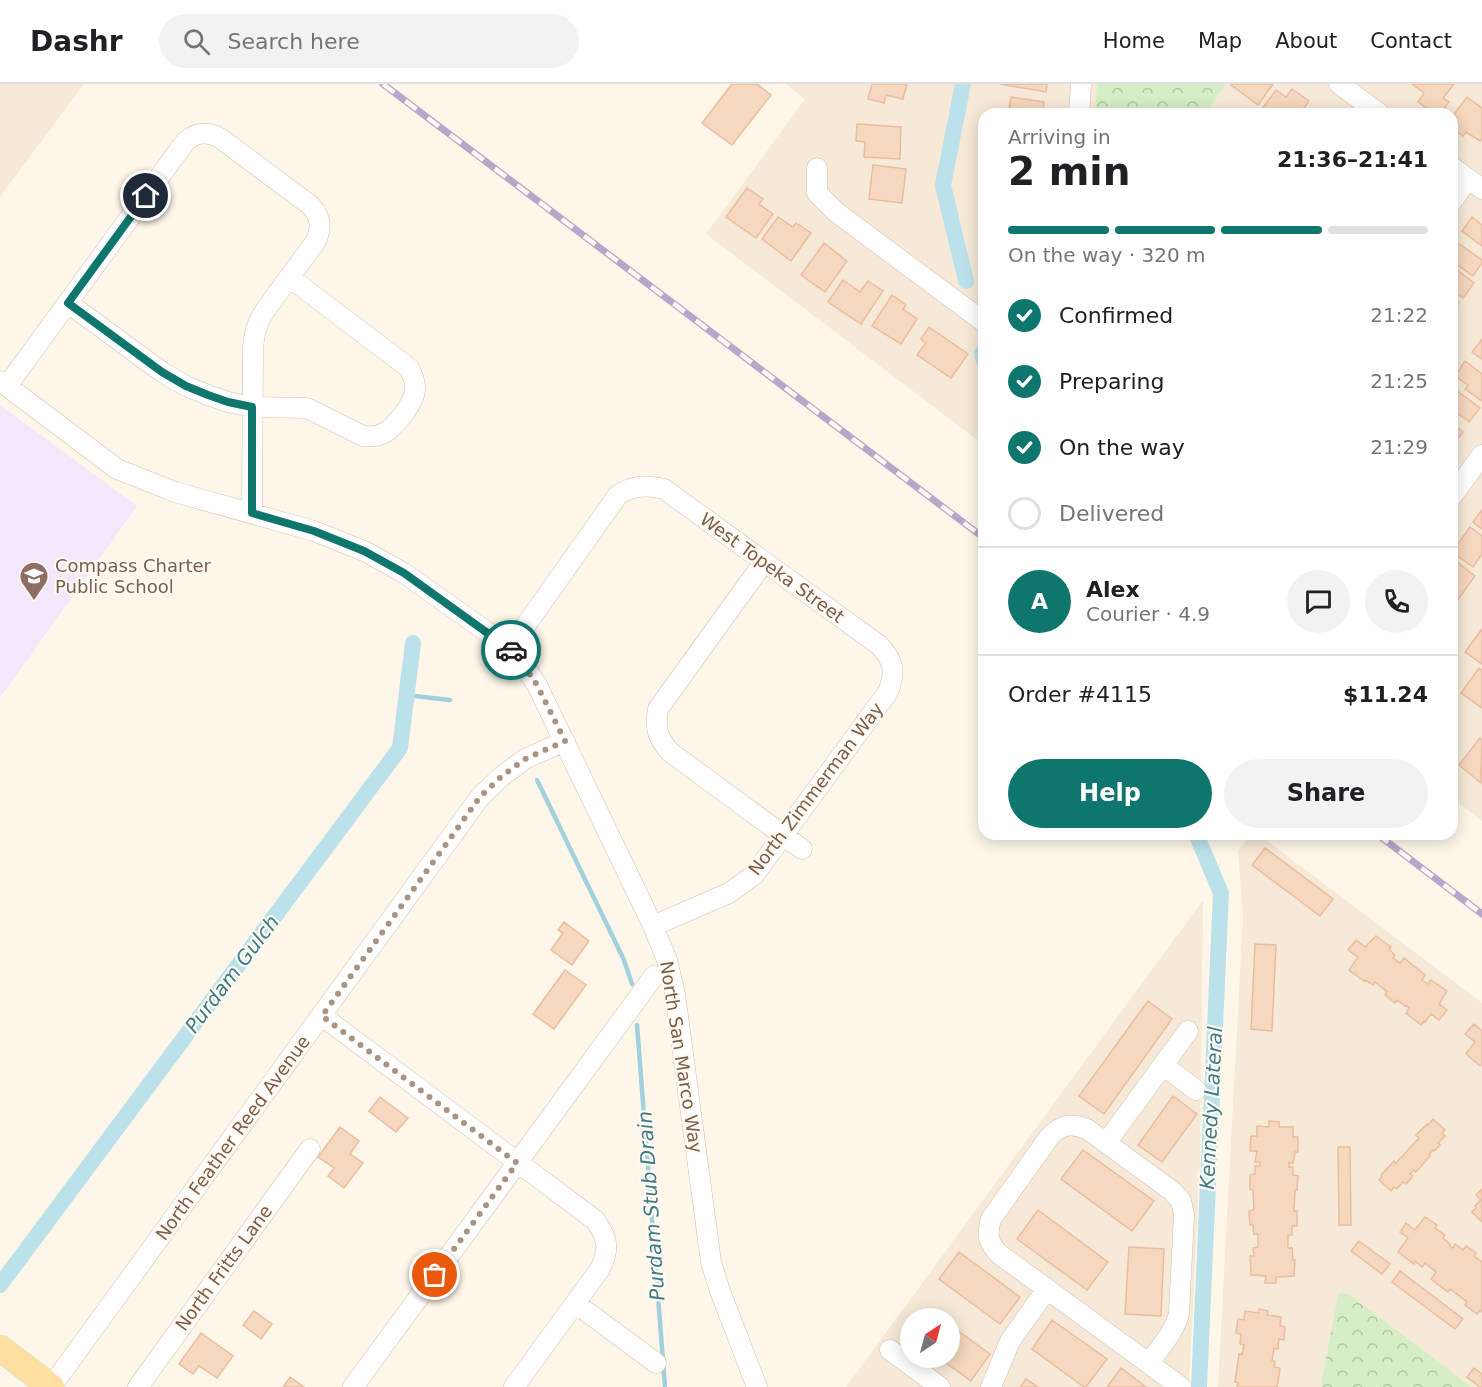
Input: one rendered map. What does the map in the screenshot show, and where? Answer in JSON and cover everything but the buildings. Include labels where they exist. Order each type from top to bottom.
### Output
[{"type":"main road","points":[[0,1348],[51,1387]]},
{"type":"street","points":[[1079,108],[1081,84]]},
{"type":"street","points":[[1339,84],[1372,108]]},
{"type":"street","points":[[4,384],[68,303],[185,142],[202,133],[214,134],[301,198],[314,210],[320,222],[319,235],[266,309],[255,333],[252,513]]},
{"type":"street","points":[[817,168],[818,193],[836,212],[978,318]]},
{"type":"street","points":[[1458,192],[1467,179]]},
{"type":"street","points":[[68,303],[162,372],[208,395],[252,407],[307,408],[363,436],[373,437],[392,429],[410,406],[415,393],[413,376],[409,368],[289,277]]},
{"type":"street","name":"North San Marco Way","points":[[4,384],[117,469],[175,492],[314,531],[364,551],[404,573],[509,649],[525,667],[537,685],[565,741],[667,960],[675,994],[711,1262],[757,1387]]},
{"type":"street","points":[[1458,488],[1482,455]]},
{"type":"street","name":"West Topeka Street","points":[[509,649],[618,495],[627,489],[640,486],[664,489],[879,645],[893,667]]},
{"type":"street","points":[[764,562],[658,709],[656,730],[661,742],[670,752],[802,849]]},
{"type":"street","name":"North Zimmerman Way","points":[[653,926],[729,893],[754,875],[888,692],[893,680],[893,667]]},
{"type":"street","name":"North Feather Reed Avenue","points":[[51,1387],[480,797],[502,776],[525,759],[565,741]]},
{"type":"street","points":[[353,1387],[654,976]]},
{"type":"street","points":[[322,1016],[595,1220],[603,1231],[607,1245],[606,1257],[600,1269],[514,1387]]},
{"type":"street","points":[[1106,1143],[1188,1031]]},
{"type":"street","points":[[1163,1065],[1196,1090]]},
{"type":"street","points":[[1149,1363],[1177,1322],[1179,1313],[1184,1215],[1181,1201],[1172,1191],[1087,1129],[1077,1125],[1067,1125],[1057,1129],[1050,1136],[991,1219],[989,1239],[999,1254],[1181,1387]]},
{"type":"street","name":"North Fritts Lane","points":[[138,1387],[310,1149]]},
{"type":"street","points":[[991,1387],[1010,1341],[1047,1289]]},
{"type":"street","points":[[575,1303],[656,1363]]},
{"type":"street","points":[[890,1350],[933,1385]]},
{"type":"shaded area","points":[[0,84],[84,84],[0,197]]},
{"type":"shaded area","points":[[786,84],[1482,84],[1482,821],[1458,803],[1458,108],[978,108],[978,440],[706,234],[805,99]]},
{"type":"shaded area","name":"Compass Charter Public School","points":[[0,405],[137,506],[0,698]]},
{"type":"shaded area","points":[[1246,840],[1266,840],[1482,1003],[1482,1387],[1218,1387],[1243,917],[1238,851]]},
{"type":"shaded area","points":[[1203,900],[1200,1161],[1189,1387],[846,1387],[900,1313],[900,1368],[960,1368],[960,1308],[904,1308]]},
{"type":"green space","points":[[1097,84],[1226,84],[1209,108],[1095,108]]},
{"type":"green space","points":[[1341,1293],[1350,1295],[1471,1387],[1322,1387],[1338,1295]]},
{"type":"waterway","name":"Kennedy Lateral","points":[[963,84],[943,185],[966,281]]},
{"type":"waterway","name":"Purdam Gulch","points":[[0,1285],[400,748],[413,643]]},
{"type":"waterway","name":"Purdam Stub Drain","points":[[406,695],[450,700]]},
{"type":"waterway","name":"Purdam Stub Drain","points":[[537,780],[624,960],[632,984]]},
{"type":"waterway","name":"Kennedy Lateral","points":[[1199,840],[1221,893],[1199,1387]]},
{"type":"waterway","name":"Purdam Stub Drain","points":[[637,1025],[665,1387]]},
{"type":"railway","points":[[383,84],[978,533]]},
{"type":"railway","points":[[1385,840],[1482,914]]},
{"type":"way so far","points":[[435,1275],[517,1163],[322,1016],[480,797],[502,776],[525,759],[565,741],[537,685],[511,650]]},
{"type":"place","name":"Compass Charter Public School","points":[[34,602]]},
{"type":"route","points":[[146,196],[68,303],[162,372],[186,386],[228,402],[252,407],[252,513],[314,531],[364,551],[404,573],[511,650]]}]
